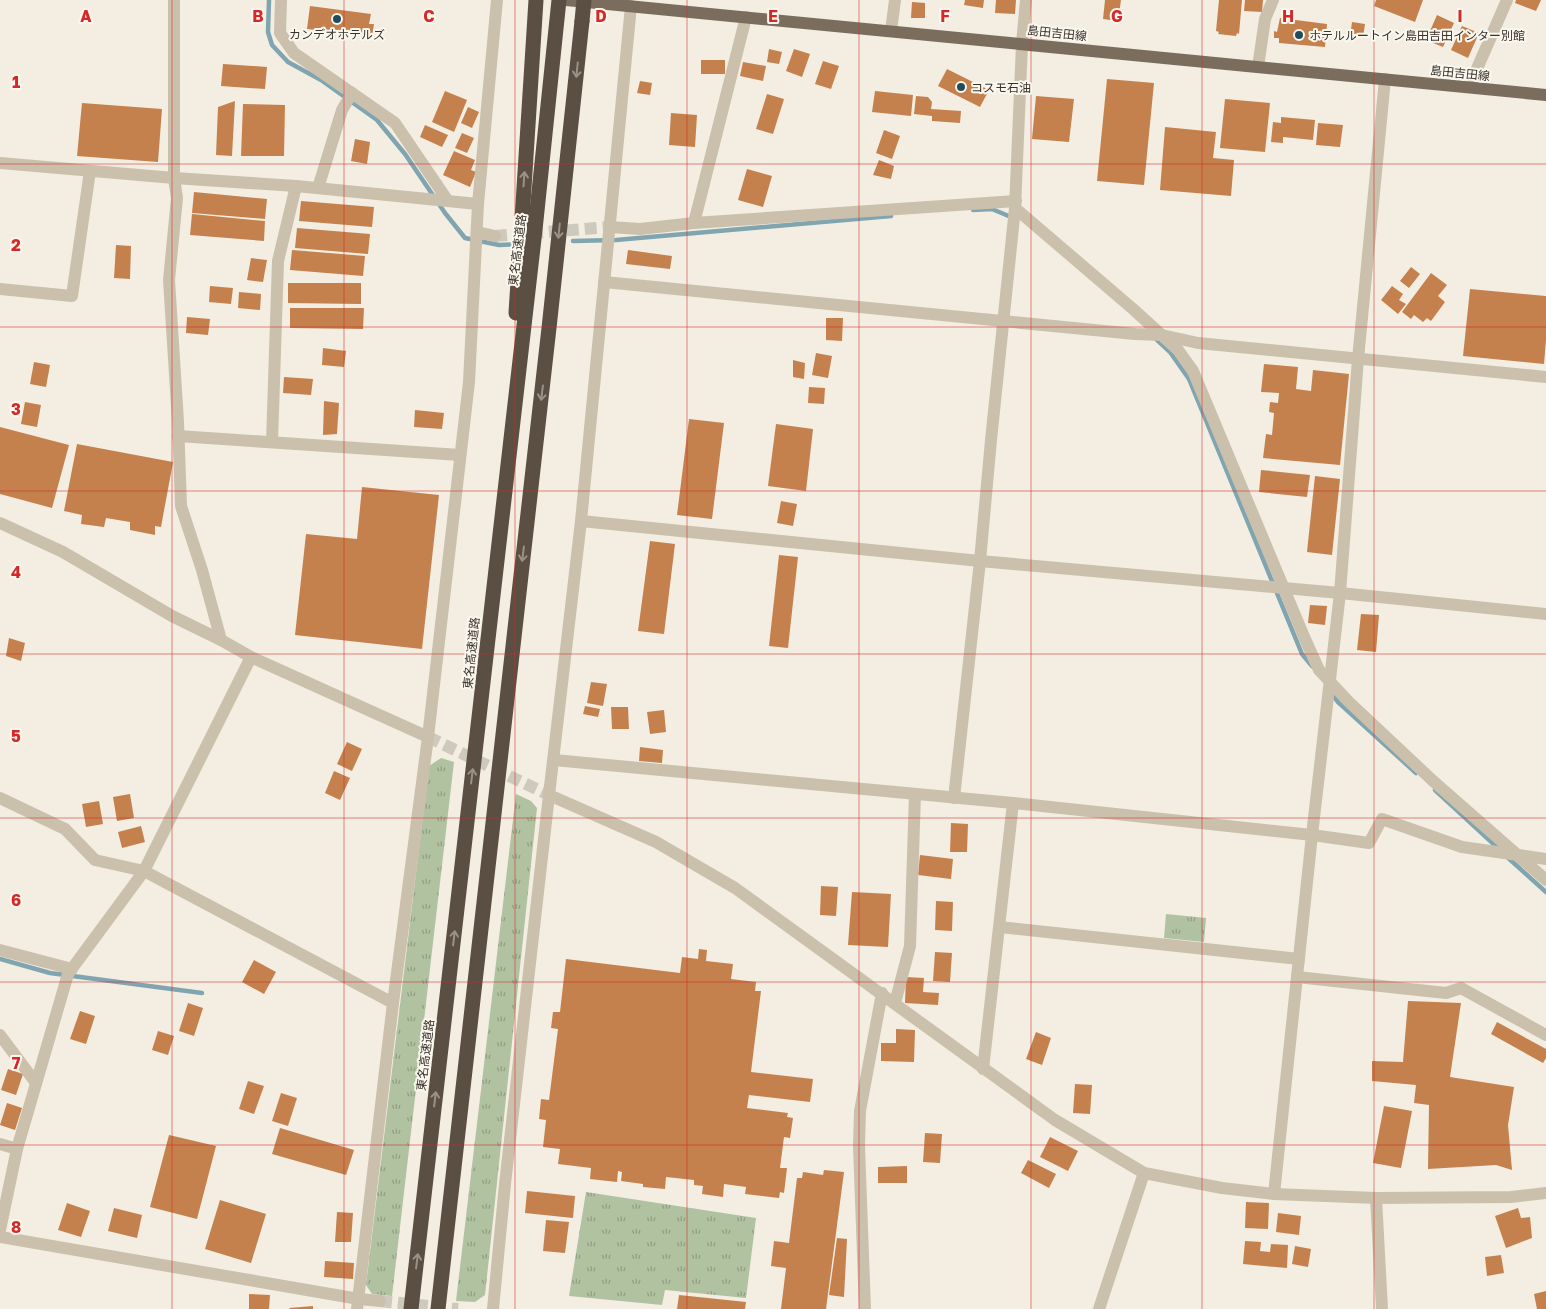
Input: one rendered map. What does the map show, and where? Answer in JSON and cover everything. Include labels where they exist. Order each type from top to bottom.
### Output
[{"type":"highway","points":[[508,454],[536,0]]},
{"type":"highway","name":"東名高速道路","points":[[412,1309],[559,0]]},
{"type":"highway","points":[[438,1309],[549,328],[584,0]]},
{"type":"main road","name":"島田吉田線","points":[[566,0],[615,2],[632,6],[1546,95]]},
{"type":"street","points":[[174,0],[174,178],[177,198],[169,280],[181,506],[202,570],[221,640]]},
{"type":"street","points":[[281,0],[280,32],[294,53],[395,122],[447,201]]},
{"type":"street","points":[[358,1304],[393,1002],[428,738],[469,382],[478,204],[497,0]]},
{"type":"street","points":[[891,31],[895,0]]},
{"type":"street","points":[[954,798],[980,562],[1015,206],[1022,44],[1026,0]]},
{"type":"street","points":[[1258,67],[1265,19],[1273,0]]},
{"type":"street","points":[[1469,87],[1507,0]]},
{"type":"street","points":[[493,1309],[505,1184],[581,521],[632,6]]},
{"type":"street","points":[[694,223],[746,17]]},
{"type":"street","points":[[1274,1194],[1340,593],[1358,359],[1385,79]]},
{"type":"street","points":[[318,188],[343,108],[352,94]]},
{"type":"street","points":[[0,163],[296,186],[478,204]]},
{"type":"street","points":[[0,288],[72,296],[90,171]]},
{"type":"street","points":[[272,442],[278,261],[296,186]]},
{"type":"street","points":[[609,229],[640,229],[694,223],[1015,206],[1178,350],[1193,372],[1282,588],[1319,670],[1356,709],[1432,780],[1546,880]]},
{"type":"street","points":[[476,232],[495,236]]},
{"type":"street","points":[[604,282],[1161,335],[1198,343],[1546,377]]},
{"type":"street","points":[[178,436],[460,455]]},
{"type":"street","points":[[581,521],[980,562],[1340,593],[1546,614]]},
{"type":"street","points":[[0,523],[63,552],[172,616],[251,657],[428,738]]},
{"type":"street","points":[[0,1230],[18,1149],[68,976],[144,871],[251,657]]},
{"type":"street","points":[[554,760],[1013,803],[1312,835],[1369,843],[1382,819],[1462,847],[1546,859]]},
{"type":"street","points":[[895,1003],[910,946],[915,794]]},
{"type":"street","points":[[549,795],[656,842],[735,888],[1056,1120],[1144,1173],[1222,1188],[1274,1194],[1376,1198],[1511,1197],[1546,1193]]},
{"type":"street","points":[[0,798],[65,830],[95,860],[144,871],[393,1002]]},
{"type":"street","points":[[983,1069],[1013,803]]},
{"type":"street","points":[[1000,927],[1299,959]]},
{"type":"street","points":[[0,950],[68,976]]},
{"type":"street","points":[[1297,976],[1446,993],[1461,988],[1546,1035]]},
{"type":"street","points":[[865,1309],[858,1146],[860,1111],[882,993]]},
{"type":"street","points":[[0,1035],[36,1083]]},
{"type":"street","points":[[0,1144],[18,1149]]},
{"type":"street","points":[[1099,1309],[1144,1173]]},
{"type":"street","points":[[1376,1198],[1382,1309]]},
{"type":"street","points":[[0,1237],[358,1304],[380,1301]]},
{"type":"green space","points":[[441,758],[454,762],[392,1296],[372,1294],[366,1285],[429,766]]},
{"type":"green space","points":[[516,794],[531,801],[537,808],[485,1295],[475,1302],[456,1301]]},
{"type":"green space","points":[[1166,914],[1206,918],[1204,942],[1164,938]]},
{"type":"green space","points":[[586,1192],[756,1218],[746,1298],[665,1290],[662,1305],[569,1296]]},
{"type":"building","points":[[965,0],[984,0],[983,8],[964,5]]},
{"type":"building","points":[[996,0],[1016,0],[1015,14],[995,13]]},
{"type":"building","points":[[1105,0],[1121,0],[1118,21],[1103,19]]},
{"type":"building","points":[[1219,0],[1242,0],[1239,34],[1237,33],[1236,36],[1218,34],[1219,32],[1216,31]]},
{"type":"building","points":[[1245,0],[1263,0],[1262,12],[1244,11]]},
{"type":"building","points":[[1376,0],[1423,0],[1415,22],[1374,6]]},
{"type":"building","points":[[1516,0],[1541,0],[1536,11],[1515,3]]},
{"type":"building","points":[[912,2],[925,3],[925,18],[911,18]]},
{"type":"building","points":[[310,6],[371,14],[369,24],[374,24],[372,36],[307,29]]},
{"type":"building","points":[[1437,15],[1454,23],[1443,47],[1426,40]]},
{"type":"building","points":[[1280,18],[1327,24],[1325,47],[1279,43],[1279,38],[1274,38],[1274,31],[1277,32]]},
{"type":"building","points":[[1352,22],[1365,24],[1363,38],[1350,37]]},
{"type":"building","points":[[1462,26],[1479,33],[1468,58],[1451,50]]},
{"type":"building","points":[[769,49],[782,52],[779,64],[767,62]]},
{"type":"building","points":[[794,49],[810,54],[802,77],[786,71]]},
{"type":"building","points":[[701,60],[725,60],[725,74],[701,74]]},
{"type":"building","points":[[823,61],[839,66],[831,89],[815,84]]},
{"type":"building","points":[[743,62],[766,66],[763,81],[740,76]]},
{"type":"building","points":[[223,64],[267,67],[265,89],[221,86]]},
{"type":"building","points":[[947,69],[989,90],[980,107],[938,86]]},
{"type":"building","points":[[1107,79],[1154,83],[1144,185],[1097,181]]},
{"type":"building","points":[[640,81],[652,83],[650,95],[637,93]]},
{"type":"building","points":[[445,91],[467,100],[454,132],[432,122]]},
{"type":"building","points":[[875,91],[913,95],[911,116],[872,112]]},
{"type":"building","points":[[767,94],[784,99],[773,134],[756,129]]},
{"type":"building","points":[[916,96],[928,97],[932,102],[931,109],[961,111],[960,123],[932,121],[932,116],[914,114]]},
{"type":"building","points":[[1036,96],[1074,99],[1069,142],[1032,139]]},
{"type":"building","points":[[1225,99],[1270,103],[1265,152],[1220,148]]},
{"type":"building","points":[[235,101],[232,156],[216,155],[218,107]]},
{"type":"building","points":[[82,103],[162,109],[158,162],[77,156]]},
{"type":"building","points":[[243,104],[285,105],[284,156],[241,156]]},
{"type":"building","points":[[468,107],[479,112],[472,128],[461,123]]},
{"type":"building","points":[[671,113],[697,115],[695,147],[669,145]]},
{"type":"building","points":[[1281,117],[1315,120],[1313,140],[1283,137],[1283,143],[1271,142],[1273,122],[1281,123]]},
{"type":"building","points":[[1318,123],[1343,125],[1340,147],[1316,145]]},
{"type":"building","points":[[425,125],[448,135],[442,147],[420,137]]},
{"type":"building","points":[[1165,127],[1216,132],[1213,158],[1234,160],[1231,196],[1160,190]]},
{"type":"building","points":[[884,130],[900,136],[892,159],[876,153]]},
{"type":"building","points":[[462,133],[474,138],[467,153],[455,148]]},
{"type":"building","points":[[355,139],[370,142],[367,164],[351,161]]},
{"type":"building","points":[[454,151],[475,160],[471,170],[476,172],[470,187],[443,175]]},
{"type":"building","points":[[879,160],[894,166],[891,179],[873,175]]},
{"type":"building","points":[[747,169],[772,176],[763,207],[738,200]]},
{"type":"building","points":[[194,192],[267,199],[265,219],[192,213]]},
{"type":"building","points":[[301,201],[374,207],[372,227],[299,221]]},
{"type":"building","points":[[192,214],[265,221],[264,241],[190,235]]},
{"type":"building","points":[[297,228],[370,234],[368,254],[295,248]]},
{"type":"building","points":[[116,245],[131,246],[130,279],[114,278]]},
{"type":"building","points":[[292,250],[365,256],[363,276],[290,270]]},
{"type":"building","points":[[628,250],[672,256],[670,269],[626,264]]},
{"type":"building","points":[[251,258],[267,260],[263,282],[247,280]]},
{"type":"building","points":[[1411,267],[1420,274],[1409,288],[1400,281]]},
{"type":"building","points":[[1431,273],[1447,285],[1438,296],[1445,302],[1431,321],[1427,318],[1423,322],[1414,315],[1411,319],[1402,312]]},
{"type":"building","points":[[288,283],[361,283],[361,304],[288,303]]},
{"type":"building","points":[[210,286],[233,288],[231,304],[209,302]]},
{"type":"building","points":[[1392,286],[1403,294],[1399,300],[1406,304],[1398,314],[1381,300]]},
{"type":"building","points":[[1470,289],[1546,296],[1544,364],[1463,356]]},
{"type":"building","points":[[239,292],[261,294],[260,310],[238,308]]},
{"type":"building","points":[[290,308],[364,308],[363,329],[290,328]]},
{"type":"building","points":[[187,317],[210,319],[208,335],[186,333]]},
{"type":"building","points":[[826,318],[843,318],[842,341],[826,340]]},
{"type":"building","points":[[323,348],[346,351],[344,367],[322,365]]},
{"type":"building","points":[[816,353],[832,356],[828,378],[812,375]]},
{"type":"building","points":[[793,360],[805,363],[804,379],[793,377]]},
{"type":"building","points":[[34,362],[50,365],[46,387],[30,384]]},
{"type":"building","points":[[1264,364],[1298,367],[1296,389],[1311,391],[1313,370],[1349,374],[1340,465],[1263,458],[1266,434],[1272,435],[1274,413],[1269,412],[1270,402],[1278,403],[1279,393],[1261,392]]},
{"type":"building","points":[[284,377],[313,379],[311,395],[283,393]]},
{"type":"building","points":[[809,387],[825,388],[824,404],[808,403]]},
{"type":"building","points":[[324,401],[339,403],[337,434],[323,435]]},
{"type":"building","points":[[25,402],[41,405],[37,427],[21,424]]},
{"type":"building","points":[[415,410],[444,413],[442,429],[414,427]]},
{"type":"building","points":[[689,419],[724,423],[712,519],[677,515]]},
{"type":"building","points":[[776,424],[813,429],[806,491],[768,486]]},
{"type":"building","points":[[0,427],[69,445],[52,508],[0,494]]},
{"type":"building","points":[[77,444],[173,462],[161,527],[155,526],[155,535],[130,530],[130,522],[106,518],[104,527],[81,524],[82,515],[64,511]]},
{"type":"building","points":[[1261,470],[1310,475],[1307,497],[1259,492]]},
{"type":"building","points":[[1315,476],[1340,479],[1332,555],[1307,552]]},
{"type":"building","points":[[362,487],[439,495],[422,649],[295,635],[306,534],[357,539]]},
{"type":"building","points":[[781,501],[797,504],[793,526],[777,523]]},
{"type":"building","points":[[650,541],[675,544],[664,634],[638,631]]},
{"type":"building","points":[[779,555],[798,557],[788,648],[769,646]]},
{"type":"building","points":[[1310,605],[1327,606],[1325,625],[1308,623]]},
{"type":"building","points":[[1361,614],[1379,615],[1376,652],[1357,650]]},
{"type":"building","points":[[9,638],[25,643],[21,661],[6,656]]},
{"type":"building","points":[[591,682],[607,684],[603,706],[587,703]]},
{"type":"building","points":[[585,706],[600,709],[598,717],[583,714]]},
{"type":"building","points":[[611,707],[628,707],[629,729],[612,729]]},
{"type":"building","points":[[664,710],[666,732],[650,734],[647,712]]},
{"type":"building","points":[[347,742],[362,749],[352,771],[337,764]]},
{"type":"building","points":[[640,747],[663,750],[662,763],[639,761]]},
{"type":"building","points":[[334,771],[350,778],[340,800],[325,793]]},
{"type":"building","points":[[130,794],[134,818],[117,821],[113,797]]},
{"type":"building","points":[[99,801],[103,824],[86,827],[82,804]]},
{"type":"building","points":[[951,823],[968,824],[967,852],[950,852]]},
{"type":"building","points":[[141,826],[145,842],[122,848],[118,832]]},
{"type":"building","points":[[920,855],[953,859],[951,879],[918,875]]},
{"type":"building","points":[[821,886],[838,887],[836,916],[820,915]]},
{"type":"building","points":[[852,892],[891,894],[888,947],[848,945]]},
{"type":"building","points":[[936,901],[953,902],[952,931],[935,930]]},
{"type":"building","points":[[699,949],[707,950],[706,961],[733,964],[731,979],[756,982],[755,991],[761,991],[751,1072],[813,1079],[810,1102],[749,1095],[747,1108],[788,1113],[787,1117],[793,1118],[790,1138],[784,1137],[780,1168],[787,1168],[784,1193],[780,1192],[779,1198],[745,1194],[746,1187],[724,1184],[723,1197],[702,1194],[703,1186],[694,1185],[694,1180],[666,1177],[665,1189],[643,1187],[643,1184],[621,1181],[622,1172],[618,1171],[617,1182],[590,1179],[591,1168],[558,1164],[560,1149],[543,1147],[546,1120],[539,1119],[541,1099],[549,1100],[558,1029],[551,1028],[553,1012],[560,1012],[566,959],[680,973],[682,957],[698,959]]},
{"type":"building","points":[[935,952],[952,953],[950,982],[933,981]]},
{"type":"building","points":[[254,960],[276,972],[264,994],[242,982]]},
{"type":"building","points":[[906,977],[924,978],[923,992],[939,993],[938,1005],[905,1003]]},
{"type":"building","points":[[1408,1001],[1461,1003],[1450,1077],[1514,1087],[1508,1125],[1512,1170],[1496,1165],[1428,1169],[1429,1105],[1414,1103],[1416,1085],[1372,1081],[1372,1061],[1403,1062]]},
{"type":"building","points":[[188,1003],[203,1008],[194,1036],[179,1031]]},
{"type":"building","points":[[80,1011],[95,1016],[86,1044],[70,1039]]},
{"type":"building","points":[[1497,1022],[1546,1049],[1546,1058],[1543,1063],[1491,1034]]},
{"type":"building","points":[[896,1029],[915,1030],[914,1062],[881,1061],[881,1043],[896,1043]]},
{"type":"building","points":[[158,1031],[174,1036],[168,1055],[152,1050]]},
{"type":"building","points":[[1036,1032],[1051,1038],[1042,1065],[1026,1059]]},
{"type":"building","points":[[8,1069],[23,1074],[16,1095],[1,1090]]},
{"type":"building","points":[[248,1081],[264,1086],[254,1114],[239,1109]]},
{"type":"building","points":[[1075,1084],[1092,1085],[1090,1114],[1073,1113]]},
{"type":"building","points":[[281,1093],[297,1098],[288,1126],[272,1121]]},
{"type":"building","points":[[7,1103],[22,1108],[15,1130],[0,1125]]},
{"type":"building","points":[[1384,1106],[1412,1111],[1401,1168],[1373,1163]]},
{"type":"building","points":[[280,1128],[354,1150],[346,1175],[272,1154]]},
{"type":"building","points":[[925,1133],[942,1134],[940,1163],[923,1162]]},
{"type":"building","points":[[169,1135],[216,1146],[197,1219],[150,1207]]},
{"type":"building","points":[[1050,1137],[1078,1151],[1068,1171],[1040,1157]]},
{"type":"building","points":[[1028,1160],[1056,1174],[1049,1188],[1021,1173]]},
{"type":"building","points":[[907,1166],[907,1183],[878,1183],[878,1167]]},
{"type":"building","points":[[824,1170],[844,1172],[826,1309],[781,1309],[786,1268],[771,1266],[774,1241],[789,1243],[797,1178],[802,1178],[803,1172],[823,1175]]},
{"type":"building","points":[[527,1191],[575,1196],[573,1218],[525,1213]]},
{"type":"building","points":[[220,1200],[266,1214],[251,1263],[205,1249]]},
{"type":"building","points":[[1246,1202],[1269,1203],[1268,1229],[1245,1228]]},
{"type":"building","points":[[67,1203],[90,1211],[81,1237],[58,1230]]},
{"type":"building","points":[[114,1208],[142,1215],[137,1238],[108,1231]]},
{"type":"building","points":[[1518,1208],[1521,1218],[1530,1217],[1532,1238],[1506,1248],[1495,1216]]},
{"type":"building","points":[[337,1212],[353,1213],[351,1242],[335,1242]]},
{"type":"building","points":[[1278,1213],[1301,1216],[1299,1235],[1276,1232]]},
{"type":"building","points":[[546,1220],[569,1222],[565,1253],[543,1251]]},
{"type":"building","points":[[837,1238],[847,1239],[844,1297],[829,1295]]},
{"type":"building","points":[[1245,1241],[1261,1242],[1260,1251],[1270,1252],[1271,1244],[1288,1245],[1287,1268],[1243,1264]]},
{"type":"building","points":[[1295,1246],[1311,1249],[1308,1267],[1292,1264]]},
{"type":"building","points":[[1501,1255],[1504,1273],[1487,1276],[1485,1257]]},
{"type":"building","points":[[325,1261],[354,1263],[353,1279],[324,1277]]},
{"type":"building","points":[[1546,1291],[1546,1309],[1537,1309],[1534,1294]]},
{"type":"building","points":[[249,1294],[270,1295],[269,1309],[249,1309]]},
{"type":"building","points":[[679,1295],[746,1302],[745,1309],[677,1309]]},
{"type":"building","points":[[313,1306],[313,1309],[289,1308]]},
{"type":"waterway","points":[[269,0],[268,32],[272,45],[288,62],[321,80],[377,120],[405,154],[445,213],[465,238],[499,245],[518,244]]},
{"type":"waterway","points":[[973,210],[992,209],[1011,217]]},
{"type":"waterway","points":[[573,241],[616,240],[891,216]]},
{"type":"waterway","points":[[1154,337],[1170,352],[1189,379],[1302,654],[1312,666]]},
{"type":"waterway","points":[[1331,693],[1338,702],[1416,773]]},
{"type":"waterway","points":[[1435,790],[1499,849]]},
{"type":"waterway","points":[[1506,856],[1546,892]]},
{"type":"waterway","points":[[0,959],[50,973],[202,993]]},
{"type":"tunnel","points":[[495,236],[610,227]]},
{"type":"tunnel","points":[[428,737],[549,795]]},
{"type":"tunnel","points":[[380,1301],[458,1309]]},
{"type":"place","name":"カンデオホテルズ","points":[[337,19]]},
{"type":"place","name":"ホテルルートイン島田吉田インター別館","points":[[1299,35]]},
{"type":"place","name":"コスモ石油","points":[[961,87]]}]
